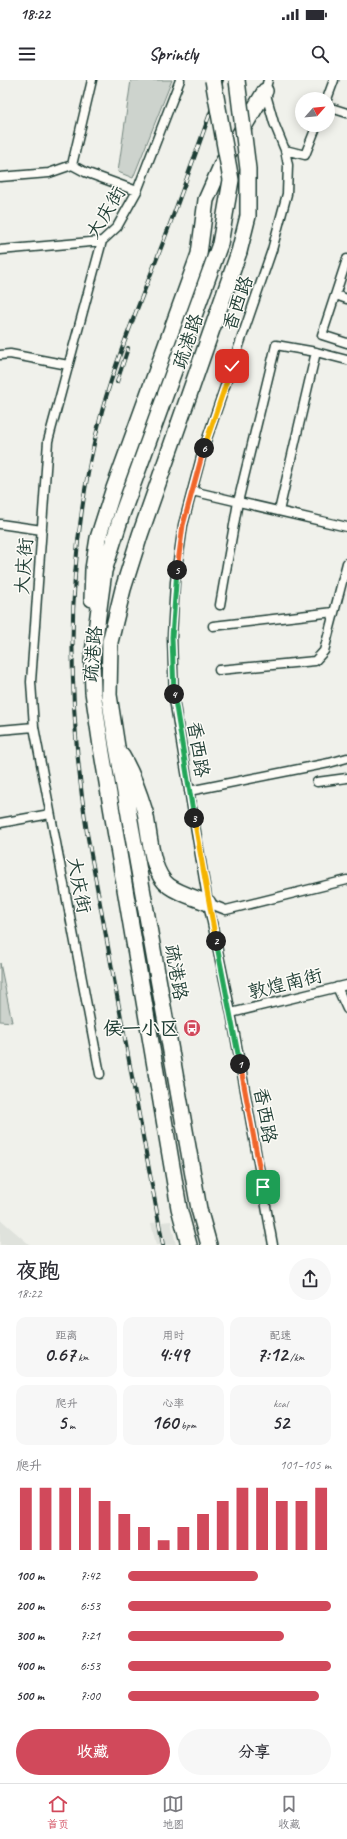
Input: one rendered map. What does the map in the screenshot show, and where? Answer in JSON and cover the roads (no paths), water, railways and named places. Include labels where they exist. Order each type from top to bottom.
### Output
[{"type":"highway","points":[[92,660],[104,571],[123,510],[220,244],[232,180],[213,80]]},
{"type":"highway","name":"疏港路","points":[[209,1245],[199,1209],[117,747],[109,695],[110,642],[123,589],[140,535],[239,252],[248,216],[248,170],[237,80]]},
{"type":"highway","points":[[190,1245],[179,1208],[104,769],[93,692],[93,569],[98,538],[113,491],[199,254],[206,200],[222,164],[266,86]]},
{"type":"highway","points":[[117,747],[132,773],[145,813],[152,850],[159,872],[168,886],[208,903]]},
{"type":"street","points":[[72,164],[92,80]]},
{"type":"street","name":"大庆街","points":[[100,1074],[34,727],[31,682],[48,441],[102,241],[117,227],[137,191],[180,80]]},
{"type":"street","points":[[330,92],[334,80]]},
{"type":"street","name":"香西路","points":[[266,86],[274,123],[285,150],[288,165],[287,194],[272,250],[203,450],[183,525],[175,582],[172,637],[174,699],[189,791],[208,903],[231,1013],[273,1245]]},
{"type":"street","points":[[335,110],[347,113]]},
{"type":"street","points":[[285,150],[305,155],[314,132]]},
{"type":"street","points":[[0,177],[49,173],[72,164]]},
{"type":"street","points":[[72,164],[85,172],[137,191]]},
{"type":"street","points":[[0,250],[102,241]]},
{"type":"street","points":[[347,259],[322,335],[347,343]]},
{"type":"street","points":[[336,295],[347,299]]},
{"type":"street","points":[[220,606],[238,502],[276,345],[316,352],[347,360]]},
{"type":"street","points":[[279,511],[316,352]]},
{"type":"street","points":[[0,354],[10,354],[68,365]]},
{"type":"street","points":[[192,491],[347,528]]},
{"type":"street","points":[[0,524],[42,530]]},
{"type":"street","points":[[219,670],[314,661],[324,651],[347,563]]},
{"type":"street","points":[[213,626],[334,612]]},
{"type":"street","points":[[0,730],[34,727]]},
{"type":"street","points":[[189,791],[329,763],[347,758]]},
{"type":"street","points":[[317,782],[347,778]]},
{"type":"street","points":[[0,823],[50,814]]},
{"type":"street","points":[[208,903],[226,910],[347,880]]},
{"type":"street","name":"敦煌南街","points":[[231,1013],[347,984]]},
{"type":"street","points":[[337,987],[347,1009]]},
{"type":"railway","points":[[163,1245],[87,833],[80,780],[75,727],[73,674],[75,568],[81,515],[90,463],[108,391],[121,351],[175,210],[222,80]]},
{"type":"railway","points":[[117,382],[128,348]]},
{"type":"place","name":"侯一小区","points":[[192,1028]]}]
